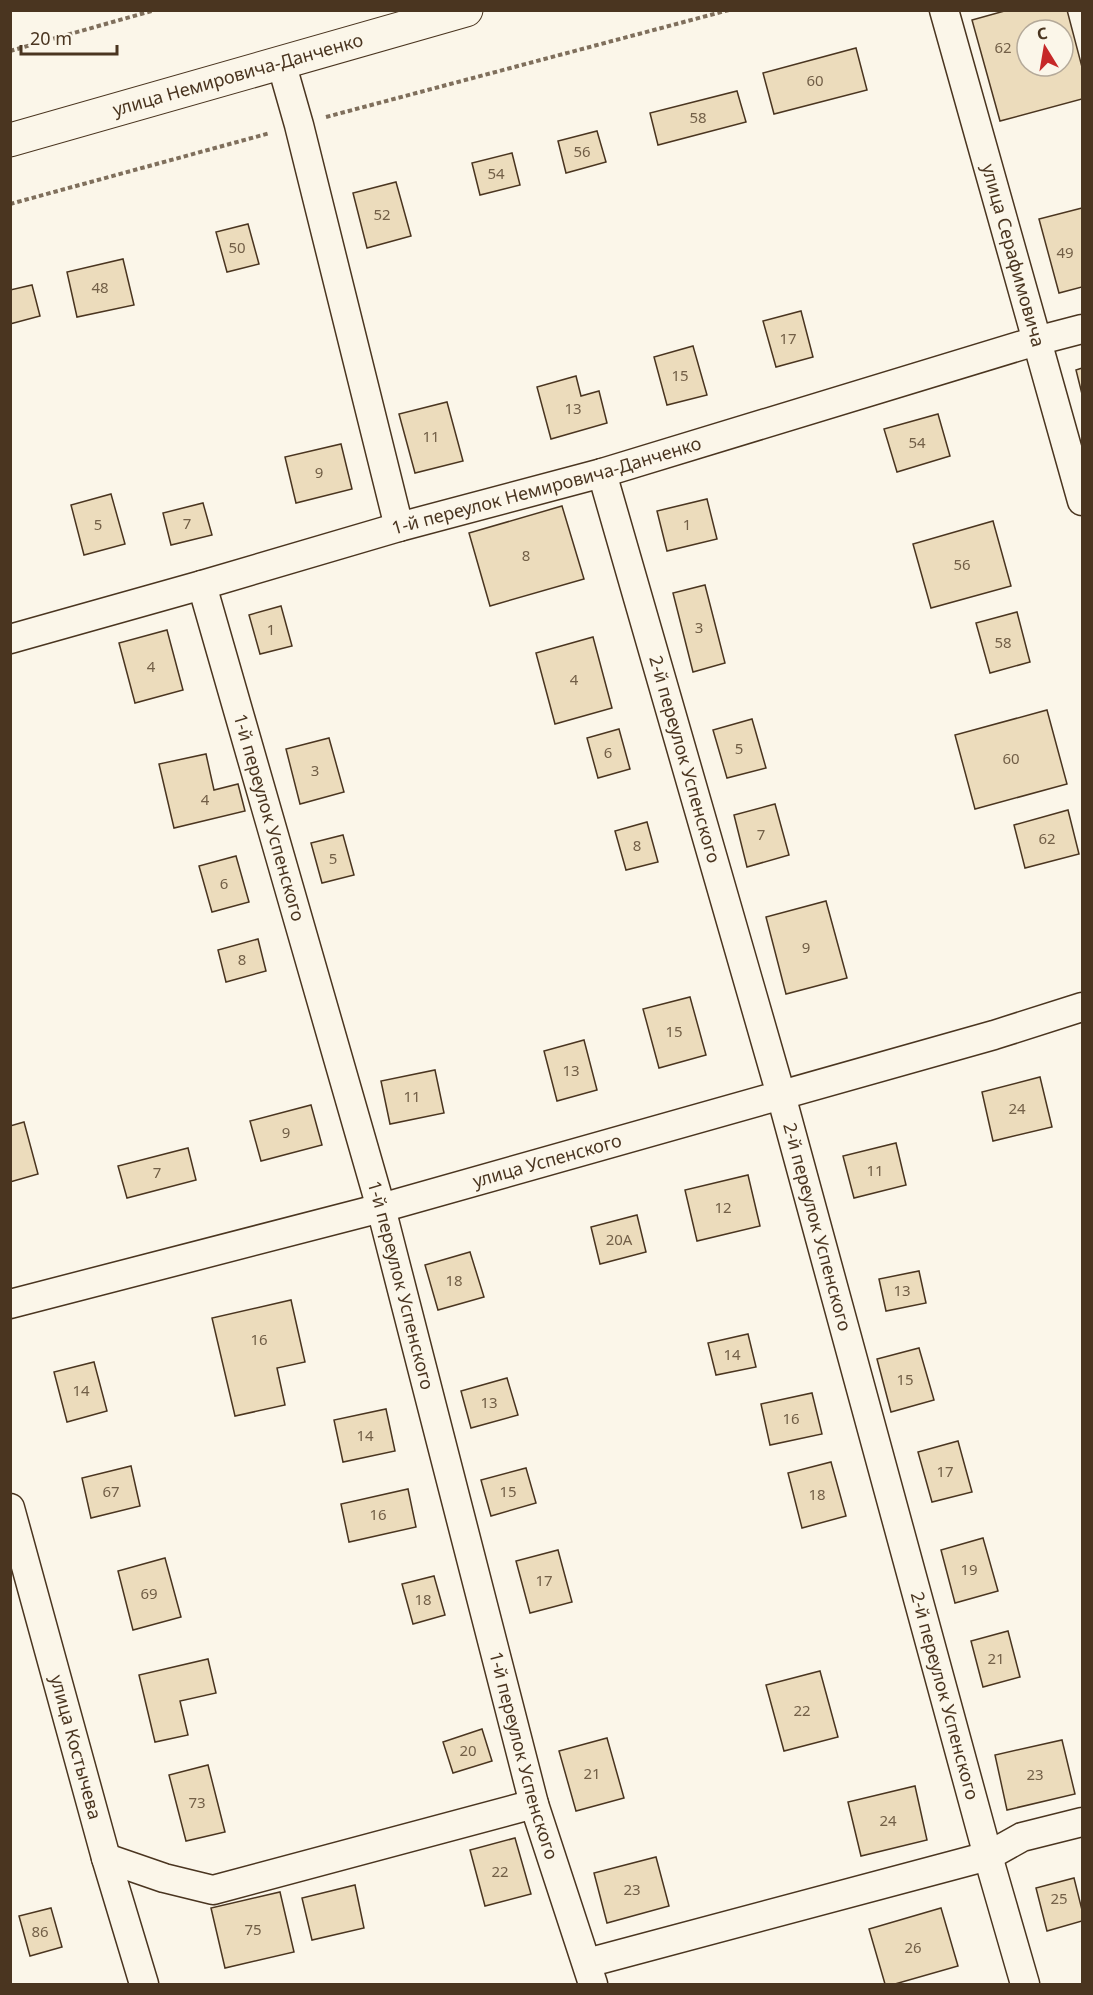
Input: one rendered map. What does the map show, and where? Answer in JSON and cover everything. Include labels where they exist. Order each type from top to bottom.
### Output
[{"type":"main road","name":"улица Немировича-Данченко","points":[[10,140],[466,10]]},
{"type":"street","name":"улица Серафимовича","points":[[944,10],[1083,501]]},
{"type":"street","points":[[281,62],[299,125],[399,527]]},
{"type":"street","name":"1-й переулок Немировича-Данченко","points":[[10,639],[399,527],[602,473],[1036,341],[1083,329]]},
{"type":"street","name":"2-й переулок Успенского","points":[[602,473],[781,1095],[988,1856],[1025,1984]]},
{"type":"street","name":"1-й переулок Успенского","points":[[202,585],[381,1208],[534,1804],[590,1974]]},
{"type":"street","name":"улица Успенского","points":[[10,1304],[381,1208],[994,1035],[1083,1007]]},
{"type":"street","name":"улица Костычева","points":[[10,1509],[106,1858],[144,1984]]},
{"type":"street","points":[[106,1858],[164,1878],[213,1890],[534,1804]]},
{"type":"street","points":[[590,1974],[988,1856],[1022,1837],[1083,1822]]},
{"type":"path","points":[[10,51],[155,10]]},
{"type":"path","points":[[10,204],[729,10]]},
{"type":"building","points":[[1008,10],[1067,10],[1069,18],[1015,18],[1015,78],[1075,78],[1075,40],[1082,67],[1082,99],[1000,121],[972,20]]},
{"type":"building","points":[[856,48],[867,90],[774,114],[763,73]]},
{"type":"building","points":[[737,91],[746,122],[658,145],[650,113]]},
{"type":"building","points":[[597,131],[606,162],[566,173],[558,141]]},
{"type":"building","points":[[512,153],[520,185],[480,195],[472,163]]},
{"type":"building","points":[[396,182],[411,236],[367,248],[353,193]]},
{"type":"building","points":[[1082,208],[1082,287],[1059,293],[1039,219]]},
{"type":"building","points":[[248,224],[259,264],[227,272],[216,232]]},
{"type":"building","points":[[123,259],[134,305],[77,317],[67,272]]},
{"type":"building","points":[[32,285],[40,316],[10,324],[10,290]]},
{"type":"building","points":[[801,311],[813,357],[776,367],[763,321]]},
{"type":"building","points":[[693,346],[707,395],[667,405],[654,357]]},
{"type":"building","points":[[1082,368],[1082,394],[1076,370]]},
{"type":"building","points":[[576,376],[581,396],[599,391],[607,423],[551,439],[537,387]]},
{"type":"building","points":[[447,402],[463,461],[415,473],[399,414]]},
{"type":"building","points":[[938,414],[950,456],[897,472],[884,429]]},
{"type":"building","points":[[341,444],[352,489],[296,503],[285,457]]},
{"type":"building","points":[[111,494],[125,544],[84,555],[71,505]]},
{"type":"building","points":[[707,499],[717,539],[667,551],[657,511]]},
{"type":"building","points":[[203,503],[212,535],[171,545],[163,513]]},
{"type":"building","points":[[562,506],[584,579],[490,606],[469,533]]},
{"type":"building","points":[[993,521],[1011,586],[931,608],[913,544]]},
{"type":"building","points":[[705,585],[725,663],[693,672],[673,593]]},
{"type":"building","points":[[281,606],[292,646],[260,654],[249,615]]},
{"type":"building","points":[[1017,612],[1030,662],[990,673],[976,623]]},
{"type":"building","points":[[167,630],[183,690],[135,703],[119,643]]},
{"type":"building","points":[[593,637],[612,708],[555,724],[536,653]]},
{"type":"building","points":[[1047,710],[1067,784],[975,809],[955,735]]},
{"type":"building","points":[[752,719],[766,768],[727,778],[713,730]]},
{"type":"building","points":[[619,729],[630,769],[598,778],[587,738]]},
{"type":"building","points":[[329,738],[344,792],[300,804],[286,749]]},
{"type":"building","points":[[206,754],[214,790],[238,784],[245,811],[174,828],[159,764]]},
{"type":"building","points":[[775,804],[789,855],[747,867],[734,815]]},
{"type":"building","points":[[1068,810],[1079,854],[1025,868],[1014,825]]},
{"type":"building","points":[[647,822],[658,862],[626,870],[615,831]]},
{"type":"building","points":[[343,835],[354,875],[322,883],[311,843]]},
{"type":"building","points":[[236,856],[249,902],[212,912],[199,866]]},
{"type":"building","points":[[826,901],[847,978],[786,994],[766,917]]},
{"type":"building","points":[[258,939],[266,971],[226,982],[218,950]]},
{"type":"building","points":[[690,997],[706,1055],[659,1068],[643,1009]]},
{"type":"building","points":[[584,1040],[597,1090],[557,1101],[544,1051]]},
{"type":"building","points":[[435,1070],[444,1113],[390,1124],[381,1081]]},
{"type":"building","points":[[1040,1077],[1052,1127],[993,1141],[982,1092]]},
{"type":"building","points":[[311,1105],[322,1145],[261,1161],[250,1121]]},
{"type":"building","points":[[24,1122],[38,1174],[10,1182],[10,1126]]},
{"type":"building","points":[[896,1143],[906,1185],[854,1198],[843,1156]]},
{"type":"building","points":[[188,1148],[196,1180],[127,1198],[118,1166]]},
{"type":"building","points":[[748,1175],[760,1226],[697,1241],[685,1190]]},
{"type":"building","points":[[637,1215],[646,1252],[600,1264],[591,1227]]},
{"type":"building","points":[[470,1252],[484,1297],[438,1310],[425,1265]]},
{"type":"building","points":[[919,1271],[926,1303],[886,1311],[879,1279]]},
{"type":"building","points":[[291,1300],[305,1362],[277,1368],[285,1405],[235,1416],[212,1318]]},
{"type":"building","points":[[748,1334],[756,1367],[716,1375],[708,1343]]},
{"type":"building","points":[[919,1348],[934,1400],[891,1412],[877,1359]]},
{"type":"building","points":[[94,1362],[107,1411],[67,1422],[54,1372]]},
{"type":"building","points":[[507,1378],[518,1415],[471,1428],[461,1391]]},
{"type":"building","points":[[812,1393],[822,1434],[770,1445],[761,1404]]},
{"type":"building","points":[[386,1409],[395,1451],[343,1462],[334,1420]]},
{"type":"building","points":[[958,1441],[972,1492],[932,1502],[918,1452]]},
{"type":"building","points":[[831,1462],[846,1516],[802,1528],[788,1473]]},
{"type":"building","points":[[131,1466],[140,1506],[91,1518],[82,1478]]},
{"type":"building","points":[[526,1468],[536,1503],[491,1516],[481,1480]]},
{"type":"building","points":[[408,1489],[416,1527],[349,1542],[341,1504]]},
{"type":"building","points":[[983,1538],[998,1591],[955,1603],[941,1550]]},
{"type":"building","points":[[558,1550],[572,1602],[530,1613],[516,1561]]},
{"type":"building","points":[[165,1558],[181,1617],[133,1630],[118,1571]]},
{"type":"building","points":[[434,1576],[445,1615],[413,1624],[402,1584]]},
{"type":"building","points":[[1008,1631],[1020,1677],[983,1687],[971,1641]]},
{"type":"building","points":[[208,1659],[216,1693],[180,1701],[188,1735],[155,1742],[139,1675]]},
{"type":"building","points":[[820,1671],[838,1737],[784,1751],[766,1685]]},
{"type":"building","points":[[482,1729],[492,1761],[453,1773],[443,1742]]},
{"type":"building","points":[[607,1738],[624,1798],[576,1811],[559,1751]]},
{"type":"building","points":[[1062,1740],[1075,1794],[1007,1810],[995,1755]]},
{"type":"building","points":[[208,1765],[225,1832],[186,1841],[169,1775]]},
{"type":"building","points":[[915,1786],[927,1840],[861,1856],[848,1802]]},
{"type":"building","points":[[515,1838],[531,1894],[485,1906],[470,1850]]},
{"type":"building","points":[[656,1857],[669,1906],[607,1923],[594,1873]]},
{"type":"building","points":[[1074,1878],[1082,1910],[1082,1921],[1047,1931],[1036,1888]]},
{"type":"building","points":[[355,1885],[364,1928],[312,1940],[302,1898]]},
{"type":"building","points":[[280,1892],[294,1952],[225,1968],[211,1908]]},
{"type":"building","points":[[51,1908],[62,1947],[30,1956],[19,1916]]},
{"type":"building","points":[[941,1908],[958,1966],[895,1984],[885,1984],[869,1929]]}]
